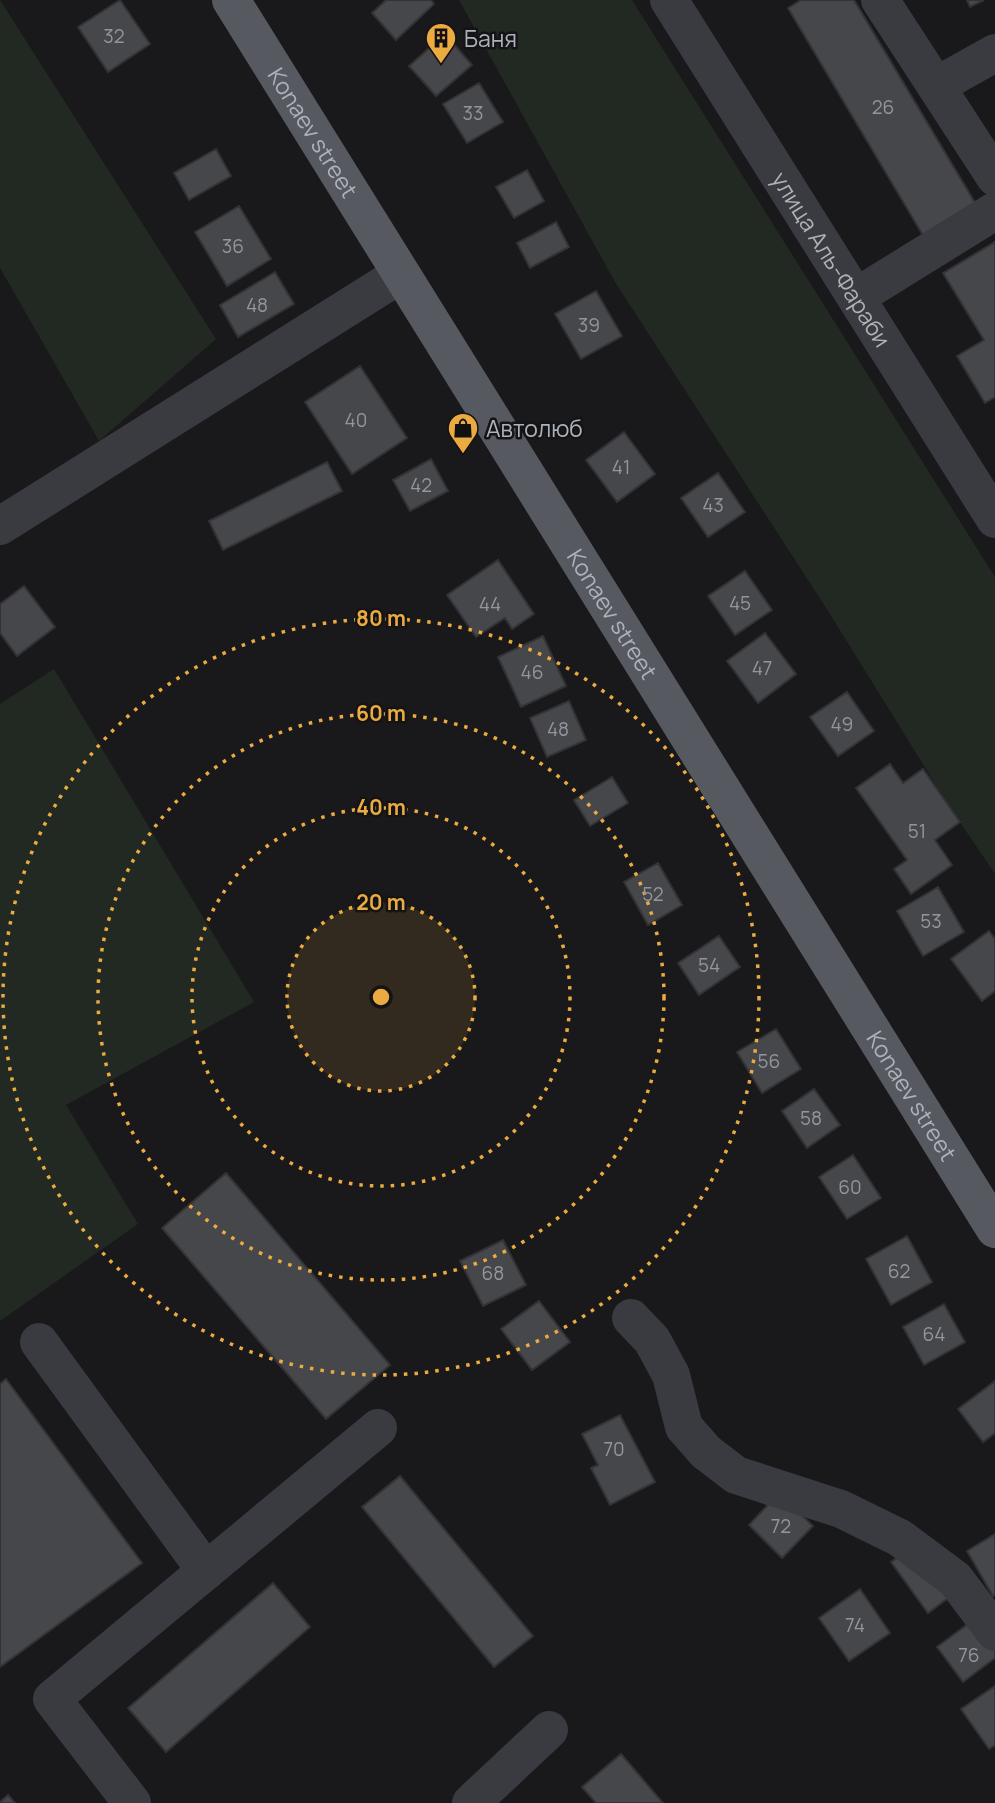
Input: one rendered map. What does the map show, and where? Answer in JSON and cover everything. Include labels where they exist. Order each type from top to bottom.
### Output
[{"type":"main road","name":"Konaev street","points":[[231,0],[995,1229]]},
{"type":"street","points":[[880,0],[995,177]]},
{"type":"street","name":"улица Аль-Фараби","points":[[674,2],[856,297],[993,510]]},
{"type":"street","points":[[936,86],[995,53]]},
{"type":"street","points":[[856,297],[995,211]]},
{"type":"street","points":[[0,526],[401,274]]},
{"type":"street","points":[[631,1318],[652,1340],[671,1375],[684,1427],[706,1452],[736,1475],[841,1509],[900,1538],[955,1579],[995,1632]]},
{"type":"street","points":[[39,1342],[206,1571]]},
{"type":"street","points":[[132,1803],[52,1699],[378,1428]]},
{"type":"street","points":[[471,1803],[549,1730]]},
{"type":"shaded area","points":[[0,0],[216,339],[99,441],[0,268]]},
{"type":"shaded area","points":[[459,0],[632,0],[995,577],[995,874],[615,282]]},
{"type":"shaded area","points":[[54,669],[254,1002],[66,1105],[138,1224],[0,1321],[0,704]]},
{"type":"building","points":[[120,0],[150,44],[108,72],[78,27]]},
{"type":"building","points":[[386,0],[431,0],[434,4],[396,40],[372,13]]},
{"type":"building","points":[[801,0],[854,0],[977,206],[924,237],[788,8]]},
{"type":"building","points":[[967,0],[984,0],[970,7]]},
{"type":"building","name":"Баня","points":[[445,34],[472,65],[436,96],[409,66]]},
{"type":"building","points":[[479,83],[503,122],[467,143],[443,104]]},
{"type":"building","points":[[216,149],[231,176],[189,200],[174,173]]},
{"type":"building","points":[[527,170],[544,201],[514,218],[496,187]]},
{"type":"building","points":[[239,206],[271,259],[227,286],[195,232]]},
{"type":"building","points":[[556,222],[569,247],[530,268],[517,243]]},
{"type":"building","points":[[995,242],[995,397],[985,403],[957,356],[984,340],[943,273]]},
{"type":"building","points":[[275,272],[294,304],[238,337],[220,305]]},
{"type":"building","points":[[596,291],[622,336],[581,359],[555,314]]},
{"type":"building","points":[[360,366],[407,438],[352,474],[305,402]]},
{"type":"building","points":[[624,432],[655,474],[617,502],[586,460]]},
{"type":"building","points":[[431,459],[448,491],[410,511],[393,480]]},
{"type":"building","points":[[327,462],[342,491],[223,550],[209,521]]},
{"type":"building","points":[[718,473],[745,512],[708,537],[681,498]]},
{"type":"building","points":[[498,560],[534,614],[512,629],[505,618],[476,637],[447,595]]},
{"type":"building","points":[[745,571],[772,610],[735,635],[708,596]]},
{"type":"building","points":[[24,586],[55,627],[17,656],[0,633],[0,604]]},
{"type":"building","points":[[765,633],[796,674],[758,703],[727,661]]},
{"type":"building","points":[[543,636],[566,686],[521,707],[498,657]]},
{"type":"building","points":[[847,692],[874,731],[838,756],[810,717]]},
{"type":"building","points":[[569,701],[586,740],[547,757],[530,718]]},
{"type":"building","points":[[890,764],[903,783],[923,769],[960,822],[935,840],[952,865],[911,894],[894,869],[907,860],[856,788]]},
{"type":"building","points":[[612,777],[628,803],[590,826],[574,800]]},
{"type":"building","points":[[658,863],[682,905],[648,925],[624,882]]},
{"type":"building","points":[[938,887],[964,932],[923,956],[897,911]]},
{"type":"building","points":[[989,931],[995,939],[995,991],[982,1001],[951,959]]},
{"type":"building","points":[[719,936],[740,967],[699,995],[678,963]]},
{"type":"building","points":[[776,1029],[801,1069],[762,1093],[737,1052]]},
{"type":"building","points":[[814,1089],[840,1125],[807,1148],[782,1111]]},
{"type":"building","points":[[853,1155],[881,1198],[847,1219],[819,1177]]},
{"type":"building","points":[[226,1173],[390,1365],[326,1419],[162,1228]]},
{"type":"building","points":[[907,1236],[932,1282],[891,1305],[866,1259]]},
{"type":"building","points":[[503,1240],[526,1285],[483,1306],[460,1261]]},
{"type":"building","points":[[539,1301],[570,1342],[532,1370],[501,1329]]},
{"type":"building","points":[[944,1304],[965,1342],[924,1365],[903,1327]]},
{"type":"building","points":[[6,1379],[142,1563],[0,1667],[0,1384]]},
{"type":"building","points":[[995,1381],[995,1433],[983,1442],[958,1409]]},
{"type":"building","points":[[620,1415],[655,1482],[610,1505],[591,1468],[598,1465],[582,1434]]},
{"type":"building","points":[[400,1476],[533,1636],[494,1667],[362,1507]]},
{"type":"building","points":[[779,1493],[813,1526],[782,1558],[749,1525]]},
{"type":"building","points":[[995,1534],[995,1594],[993,1596],[967,1551]]},
{"type":"building","points":[[907,1551],[951,1596],[928,1613],[891,1562]]},
{"type":"building","points":[[273,1583],[310,1627],[166,1752],[128,1708]]},
{"type":"building","points":[[860,1589],[890,1633],[849,1661],[819,1618]]},
{"type":"building","points":[[972,1621],[995,1651],[995,1658],[963,1682],[937,1647]]},
{"type":"building","points":[[995,1686],[995,1745],[989,1749],[961,1709]]},
{"type":"building","points":[[621,1754],[663,1803],[596,1803],[582,1787]]},
{"type":"building","points":[[8,1795],[15,1803],[0,1803],[0,1802]]},
{"type":"place","name":"Баня","points":[[441,65]]},
{"type":"place","name":"Автолюб","points":[[463,455]]}]
